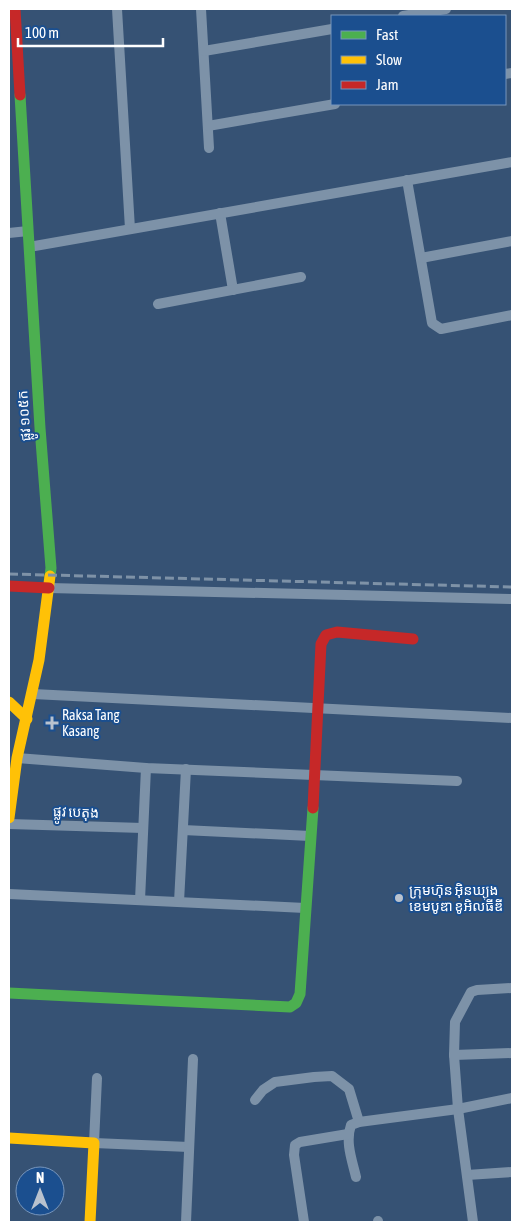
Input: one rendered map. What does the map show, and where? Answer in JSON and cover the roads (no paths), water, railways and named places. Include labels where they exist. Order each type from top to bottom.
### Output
[{"type":"street","name":"ផ្លូវ ១០៥ក","points":[[9,818],[17,758],[33,694],[51,568],[12,25],[15,9]]},
{"type":"street","points":[[117,9],[130,229]]},
{"type":"street","points":[[201,9],[209,148]]},
{"type":"street","points":[[409,15],[446,9]]},
{"type":"street","points":[[204,51],[331,29]]},
{"type":"street","points":[[208,126],[331,105]]},
{"type":"street","points":[[29,247],[512,162]]},
{"type":"street","points":[[407,180],[432,323],[441,329],[512,315]]},
{"type":"street","points":[[220,213],[233,290]]},
{"type":"street","points":[[9,233],[28,232]]},
{"type":"street","points":[[421,258],[512,241]]},
{"type":"street","points":[[158,304],[301,277]]},
{"type":"street","points":[[9,586],[512,599]]},
{"type":"street","points":[[9,993],[290,1007],[296,1003],[300,994],[315,775],[321,644],[326,635],[337,632],[412,639]]},
{"type":"street","points":[[33,694],[512,718]]},
{"type":"street","points":[[9,702],[27,719]]},
{"type":"street","points":[[17,758],[146,768],[457,781]]},
{"type":"street","points":[[140,900],[146,768]]},
{"type":"street","points":[[179,902],[186,769]]},
{"type":"street","name":"ផ្លូវ បេតុង","points":[[9,824],[143,828]]},
{"type":"street","points":[[183,830],[310,836]]},
{"type":"street","points":[[9,894],[305,908]]},
{"type":"street","points":[[473,1222],[458,1109],[454,1055],[456,1022],[471,992],[512,988]]},
{"type":"street","points":[[454,1055],[512,1054]]},
{"type":"street","points":[[186,1222],[193,1059]]},
{"type":"street","points":[[255,1100],[263,1090],[275,1082],[332,1076],[349,1089],[359,1122]]},
{"type":"street","points":[[90,1222],[97,1078]]},
{"type":"street","points":[[356,1177],[348,1134],[351,1126],[359,1122],[458,1109],[512,1098]]},
{"type":"street","points":[[304,1222],[294,1155],[295,1145],[300,1142],[348,1134]]},
{"type":"street","points":[[9,1138],[189,1147]]},
{"type":"street","points":[[467,1175],[512,1172]]},
{"type":"railway","points":[[9,574],[512,587]]},
{"type":"place","name":"Raksa Tang Kasang","points":[[52,723]]},
{"type":"place","name":"ក្រុមហ៊ុន អ៊ិនឃ្យុង ខេមបូឌា ខូអិលធីឌី","points":[[399,898]]}]
